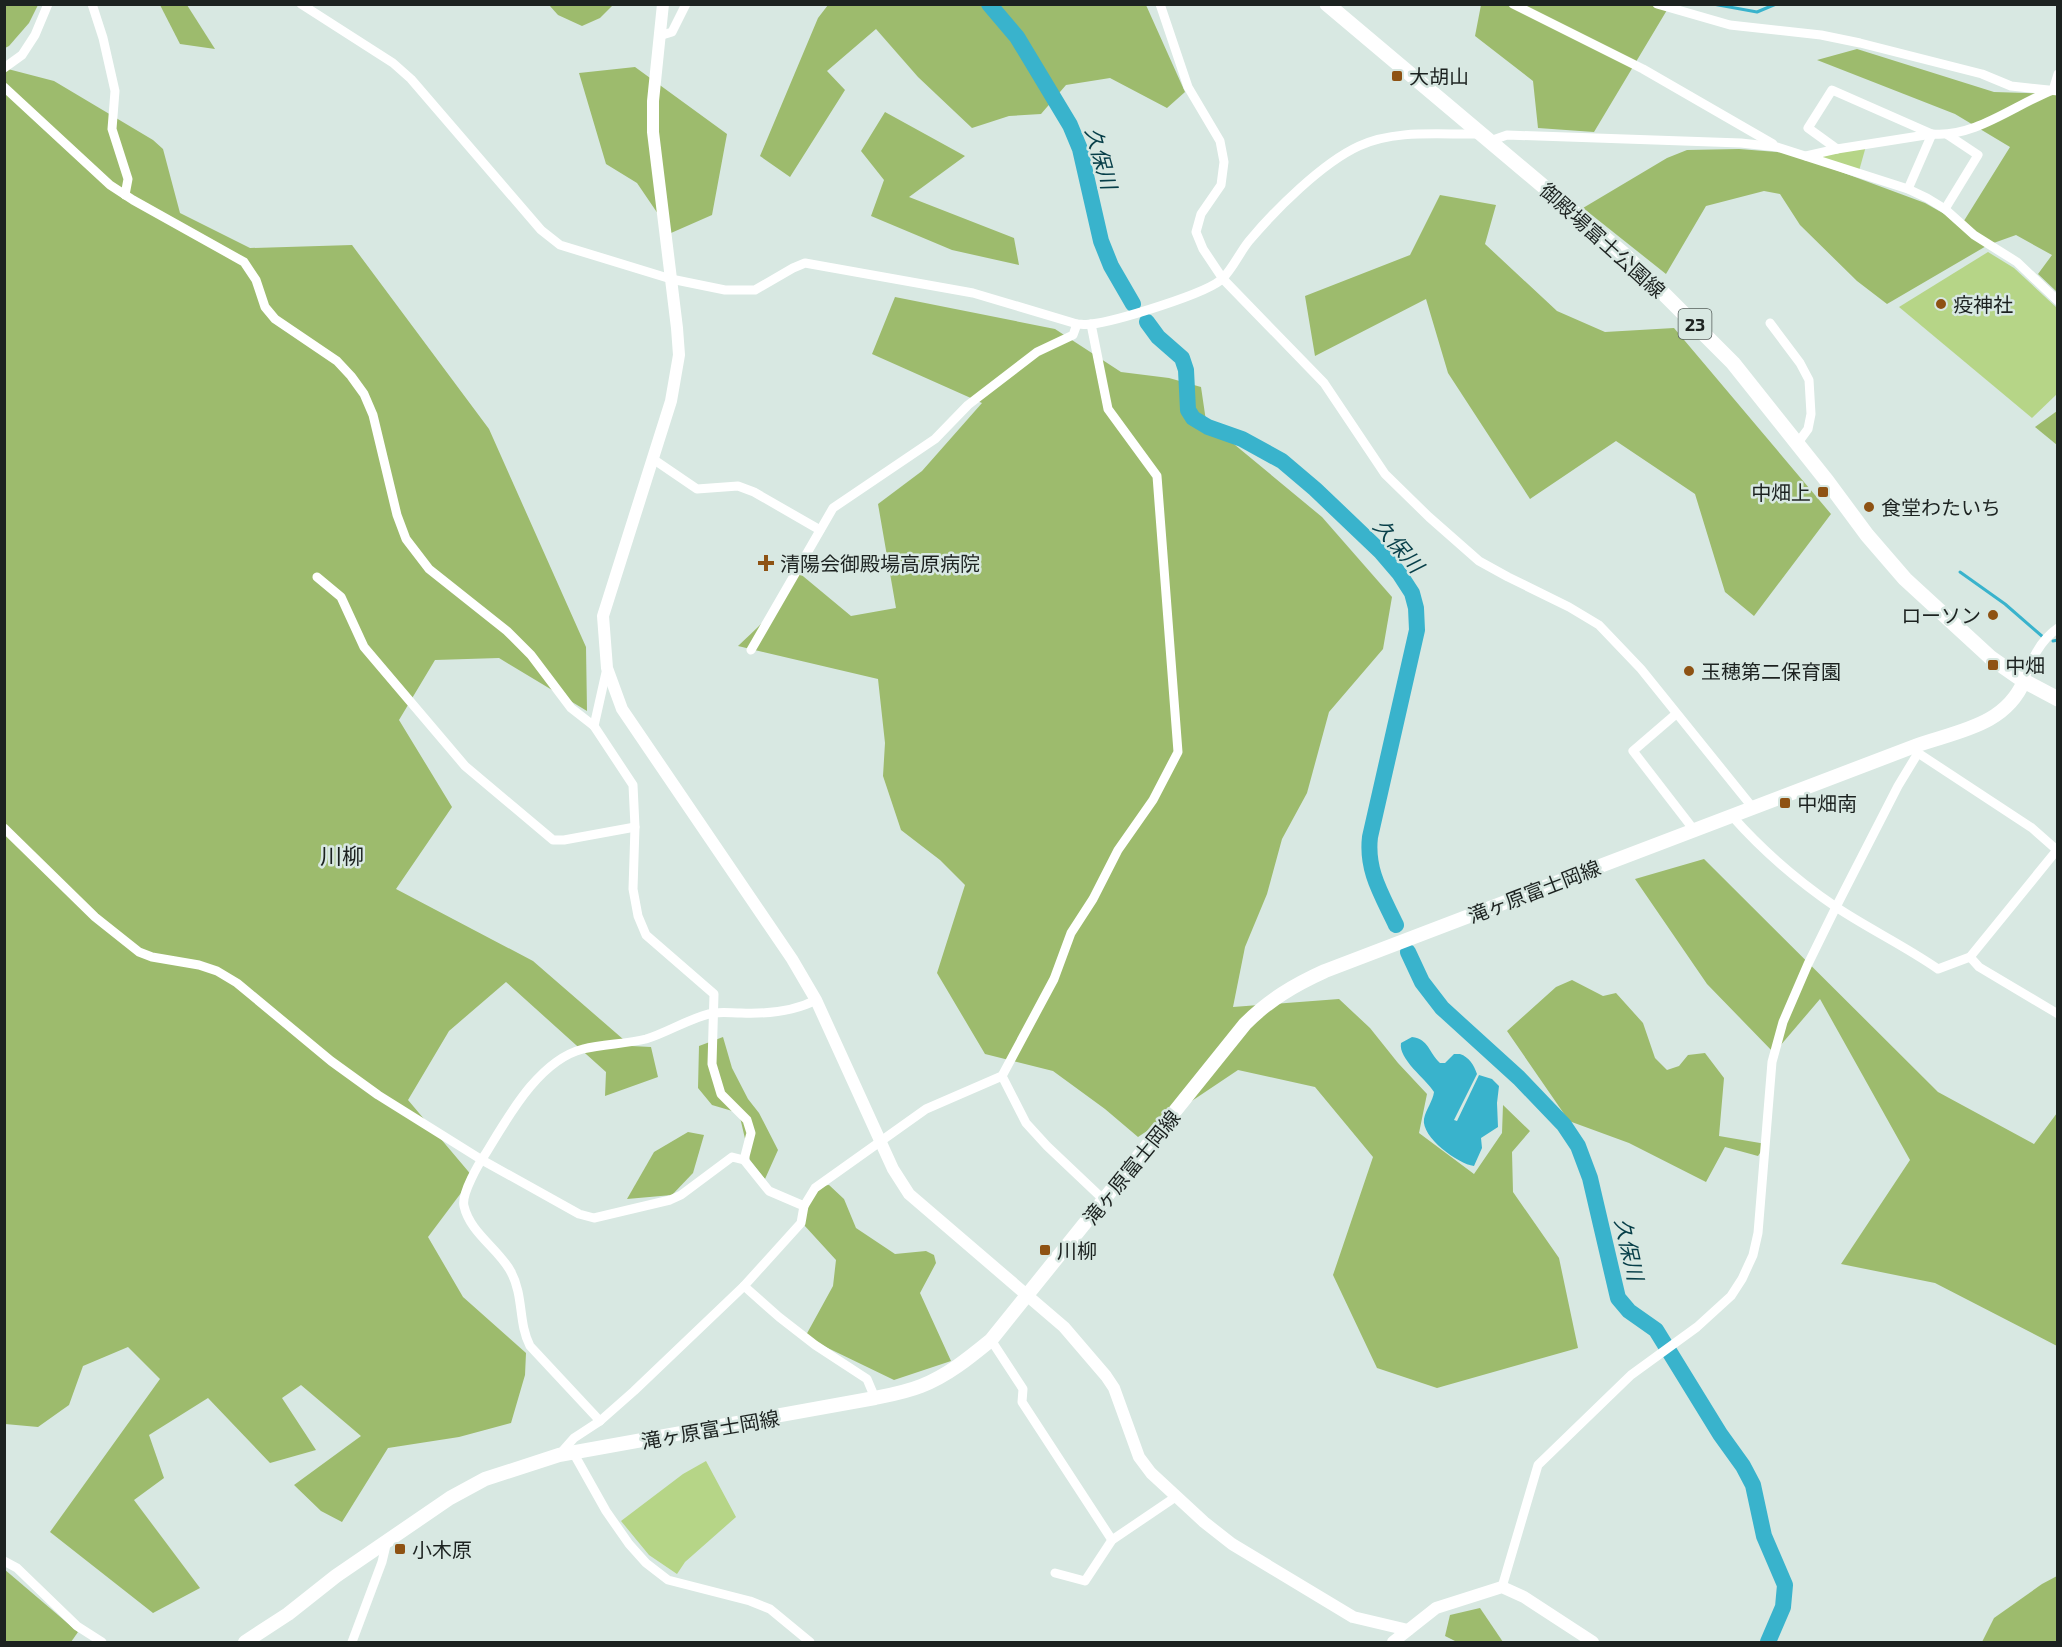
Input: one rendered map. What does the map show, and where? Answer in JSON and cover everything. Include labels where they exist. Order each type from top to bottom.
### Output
[{"type":"main road","name":"御殿場富士公園線","points":[[1327,4],[1626,256],[1733,363],[1867,535],[1905,579],[1991,658],[2024,681],[2058,699]]},
{"type":"main road","name":"滝ヶ原富士岡線","points":[[245,1642],[288,1614],[336,1576],[450,1498],[485,1479],[559,1455],[875,1398],[919,1387],[939,1378],[991,1340],[1245,1024],[1274,998],[1288,989],[1325,971],[1992,719],[2011,704],[2024,681]]},
{"type":"street","points":[[4,68],[22,55],[48,4]]},
{"type":"street","points":[[92,4],[103,38],[115,91],[112,129],[128,179],[125,195]]},
{"type":"street","points":[[301,4],[402,71],[541,230],[560,245],[671,279],[725,290],[755,290],[806,263],[973,293],[1077,324],[1091,324],[1156,307],[1207,289],[1223,279],[1236,257],[1279,208],[1305,184],[1359,146],[1396,135],[1485,138],[1507,135],[1741,143],[1777,147],[1908,189],[1928,198],[1974,235],[2017,262],[2058,301]]},
{"type":"street","points":[[663,4],[653,101],[653,132],[679,355],[672,401],[603,616],[607,668],[621,709],[792,959],[816,1000],[893,1169],[909,1194],[1064,1328],[1114,1388],[1139,1457],[1151,1473],[1204,1522],[1232,1544],[1353,1617],[1408,1630]]},
{"type":"street","points":[[659,36],[672,32],[686,4]]},
{"type":"street","points":[[1160,4],[1188,87],[1220,141],[1224,162],[1221,185],[1201,214],[1196,232],[1203,249],[1223,279],[1324,383],[1380,467],[1420,509],[1479,561],[1599,625],[1641,669],[1753,808]]},
{"type":"street","points":[[1514,4],[1643,69],[1777,147]]},
{"type":"street","points":[[1657,4],[1730,25],[1821,35],[1860,43],[1982,74],[2011,86],[2055,90]]},
{"type":"street","points":[[2055,90],[2058,74]]},
{"type":"street","points":[[4,87],[110,185],[244,262],[256,280],[265,307],[275,319],[338,361],[364,394],[373,415],[397,515],[406,539],[429,569],[507,631],[531,655],[571,708],[594,726],[633,785],[635,827],[633,889],[638,916],[646,935],[714,994],[712,1064],[721,1094],[747,1120],[751,1133],[744,1160]]},
{"type":"street","points":[[1837,148],[1808,128],[1832,90],[1932,134]]},
{"type":"street","points":[[1806,156],[1837,148],[1932,134],[1948,135],[1977,126],[2055,90]]},
{"type":"street","points":[[1908,189],[1932,134]]},
{"type":"street","points":[[1944,209],[1978,155],[1948,135]]},
{"type":"street","points":[[1770,323],[1800,363],[1809,380],[1811,414],[1808,429],[1797,444]]},
{"type":"street","points":[[751,650],[833,508],[935,439],[968,405],[1037,352],[1073,335],[1077,324]]},
{"type":"street","points":[[559,1455],[574,1438],[600,1421],[634,1391],[744,1286],[801,1223],[804,1206],[815,1188],[926,1109],[1002,1076],[1054,979],[1071,933],[1093,899],[1118,850],[1153,800],[1178,752],[1157,476],[1108,410],[1091,324]]},
{"type":"street","points":[[653,459],[697,489],[738,486],[754,492],[820,530]]},
{"type":"street","points":[[317,577],[341,597],[364,647],[465,766],[553,840],[635,827]]},
{"type":"street","points":[[2024,681],[2038,649],[2049,634],[2058,628]]},
{"type":"street","points":[[594,726],[607,668]]},
{"type":"street","points":[[1676,714],[1633,751],[1694,830]]},
{"type":"street","points":[[1502,1587],[1538,1465],[1631,1375],[1676,1343],[1731,1296],[1743,1279],[1753,1255],[1761,1208],[1772,1062],[1783,1022],[1808,964],[1836,907],[1916,749],[2032,828],[2057,850],[1970,957],[1938,969],[1836,907],[1789,871],[1732,816]]},
{"type":"street","points":[[4,828],[95,917],[139,952],[217,971],[237,983],[332,1061],[378,1095],[482,1160],[579,1214],[594,1218],[670,1200],[681,1195],[732,1157],[744,1160],[769,1191],[804,1206]]},
{"type":"street","points":[[1970,957],[1979,967],[2058,1014]]},
{"type":"street","points":[[600,1421],[530,1346],[524,1335],[520,1298],[511,1272],[470,1222],[463,1204],[466,1191],[512,1110],[538,1077],[564,1058],[581,1049],[645,1039],[713,1013],[762,1014],[802,1007],[816,1000]]},
{"type":"street","points":[[1002,1076],[1026,1123],[1104,1200]]},
{"type":"street","points":[[744,1286],[815,1345],[867,1379],[875,1398]]},
{"type":"street","points":[[991,1340],[1023,1389],[1022,1402],[1112,1540]]},
{"type":"street","points":[[574,1454],[606,1511],[629,1544],[646,1563],[668,1580],[750,1601],[770,1609],[810,1642]]},
{"type":"street","points":[[1055,1573],[1084,1581],[1112,1540],[1177,1496]]},
{"type":"street","points":[[352,1642],[382,1563],[387,1541]]},
{"type":"street","points":[[4,1561],[17,1569],[77,1626],[102,1642]]},
{"type":"street","points":[[1393,1642],[1436,1608],[1502,1587],[1524,1597],[1593,1642]]},
{"type":"green space","points":[[5,4],[38,5],[29,23],[5,48]]},
{"type":"green space","points":[[160,5],[187,5],[215,49],[180,44]]},
{"type":"green space","points":[[549,5],[613,5],[600,18],[582,26],[558,15]]},
{"type":"green space","points":[[828,5],[1146,5],[1185,92],[1167,108],[1110,78],[1066,85],[1041,114],[1009,116],[972,128],[918,77],[876,29],[827,71],[845,90],[790,177],[760,156],[818,18]]},
{"type":"green space","points":[[1481,5],[1670,5],[1594,132],[1538,128],[1533,81],[1475,36]]},
{"type":"green space","points":[[1857,49],[1994,92],[2057,94],[2057,292],[2038,274],[2052,255],[2016,235],[1988,245],[1887,304],[1857,281],[1800,225],[1780,194],[1764,191],[1706,206],[1666,274],[1583,208],[1667,158],[1687,150],[1739,149],[1790,153],[1925,203],[1962,224],[2010,147],[1955,114],[1817,60]]},
{"type":"green space","points":[[635,67],[727,134],[712,215],[671,233],[637,183],[606,164],[579,73]]},
{"type":"green space","points":[[4,68],[54,81],[153,140],[163,149],[180,213],[250,248],[352,245],[489,429],[586,647],[587,711],[499,658],[435,660],[399,720],[452,807],[396,889],[533,961],[631,1046],[651,1047],[658,1077],[605,1096],[606,1072],[506,982],[449,1031],[408,1100],[473,1177],[428,1237],[463,1297],[526,1353],[525,1375],[511,1423],[459,1437],[388,1448],[342,1522],[321,1511],[294,1485],[361,1436],[301,1385],[282,1398],[316,1450],[270,1463],[208,1398],[149,1435],[164,1478],[134,1500],[200,1588],[153,1613],[50,1532],[160,1379],[128,1347],[83,1366],[69,1405],[38,1427],[5,1424]]},
{"type":"green space","points":[[885,112],[965,156],[909,197],[1014,238],[1019,265],[952,250],[871,216],[884,180],[861,151]]},
{"type":"green space","points":[[1866,146],[1859,171],[1813,157]]},
{"type":"green space","points":[[1440,195],[1496,205],[1485,244],[1557,311],[1605,332],[1674,328],[1831,514],[1754,616],[1725,592],[1695,494],[1616,441],[1530,499],[1448,373],[1426,299],[1315,356],[1305,296],[1410,255]]},
{"type":"green space","points":[[1988,252],[2014,268],[2057,308],[2057,394],[2032,418],[1899,307]]},
{"type":"green space","points":[[895,297],[1055,329],[1121,372],[1169,378],[1201,387],[1206,421],[1322,517],[1392,597],[1383,649],[1329,712],[1307,793],[1282,839],[1267,894],[1245,947],[1233,1007],[1339,999],[1370,1028],[1427,1094],[1419,1133],[1474,1174],[1502,1133],[1503,1105],[1530,1131],[1512,1152],[1513,1192],[1559,1258],[1578,1348],[1437,1388],[1377,1368],[1333,1275],[1373,1157],[1315,1087],[1238,1070],[1138,1137],[1105,1109],[1053,1071],[985,1054],[937,973],[965,885],[940,860],[901,830],[883,776],[885,743],[878,679],[738,646],[765,620],[779,602],[790,580],[792,567],[851,616],[896,608],[878,504],[922,471],[982,403],[872,354]]},
{"type":"green space","points":[[2057,411],[2057,445],[2035,427]]},
{"type":"green space","points":[[1704,859],[1938,1092],[2034,1144],[2057,1113],[2057,1346],[1935,1283],[1841,1264],[1910,1160],[1820,999],[1774,1053],[1707,984],[1635,879]]},
{"type":"green space","points":[[1572,980],[1603,996],[1616,993],[1643,1023],[1655,1058],[1667,1070],[1679,1066],[1688,1055],[1705,1053],[1724,1078],[1719,1136],[1766,1144],[1758,1156],[1725,1147],[1706,1182],[1629,1143],[1569,1121],[1507,1031],[1556,987]]},
{"type":"green space","points":[[723,1037],[732,1068],[778,1150],[765,1179],[750,1160],[739,1113],[712,1105],[698,1088],[699,1046]]},
{"type":"green space","points":[[688,1132],[704,1135],[693,1173],[672,1195],[627,1199],[654,1152]]},
{"type":"green space","points":[[829,1185],[844,1199],[856,1228],[895,1254],[926,1251],[934,1255],[936,1263],[920,1293],[951,1361],[894,1380],[805,1337],[833,1286],[836,1260],[804,1225],[805,1205],[818,1186]]},
{"type":"green space","points":[[706,1461],[736,1517],[685,1562],[677,1574],[649,1555],[621,1521],[683,1474]]},
{"type":"green space","points":[[4,1569],[78,1632],[71,1642],[5,1642]]},
{"type":"green space","points":[[2057,1576],[2057,1642],[1982,1642],[1994,1618]]},
{"type":"green space","points":[[1480,1608],[1503,1642],[1457,1642],[1445,1636],[1450,1615]]},
{"type":"water","points":[[1412,1037],[1422,1040],[1440,1063],[1445,1063],[1454,1054],[1460,1054],[1469,1059],[1474,1068],[1477,1074],[1454,1120],[1457,1121],[1479,1075],[1492,1079],[1499,1086],[1498,1127],[1481,1138],[1482,1148],[1474,1166],[1450,1155],[1428,1134],[1424,1119],[1434,1092],[1413,1069],[1401,1049],[1401,1043]]},
{"type":"waterway","name":"久保川","points":[[989,4],[1017,37],[1070,125],[1080,149],[1101,241],[1111,266],[1133,304]]},
{"type":"waterway","points":[[1713,4],[1757,12],[1776,4]]},
{"type":"waterway","name":"久保川","points":[[1147,322],[1158,337],[1182,358],[1186,370],[1188,410],[1193,418],[1208,427],[1242,439],[1282,461],[1381,552],[1412,593],[1416,608],[1417,630],[1369,849],[1376,882],[1396,925]]},
{"type":"waterway","points":[[1960,572],[2005,604],[2043,637]]},
{"type":"waterway","points":[[2053,641],[2058,640]]},
{"type":"waterway","name":"久保川","points":[[1408,952],[1422,982],[1442,1008],[1519,1078],[1564,1125],[1578,1146],[1590,1178],[1618,1298],[1629,1311],[1656,1330],[1753,1485],[1764,1536],[1785,1585],[1783,1607],[1768,1642]]},
{"type":"place","name":"大胡山","points":[[1397,76]]},
{"type":"place","name":"疫神社","points":[[1941,304]]},
{"type":"place","name":"中畑上","points":[[1823,492]]},
{"type":"place","name":"食堂わたいち","points":[[1869,507]]},
{"type":"place","name":"清陽会御殿場高原病院","points":[[766,563]]},
{"type":"place","name":"ローソン","points":[[1993,615]]},
{"type":"place","name":"中畑","points":[[1993,665]]},
{"type":"place","name":"玉穂第二保育園","points":[[1689,671]]},
{"type":"place","name":"中畑南","points":[[1785,803]]},
{"type":"place","name":"川柳","points":[[1045,1250]]},
{"type":"place","name":"小木原","points":[[400,1549]]},
{"type":"district","name":"川柳","points":[[342,855]]}]
